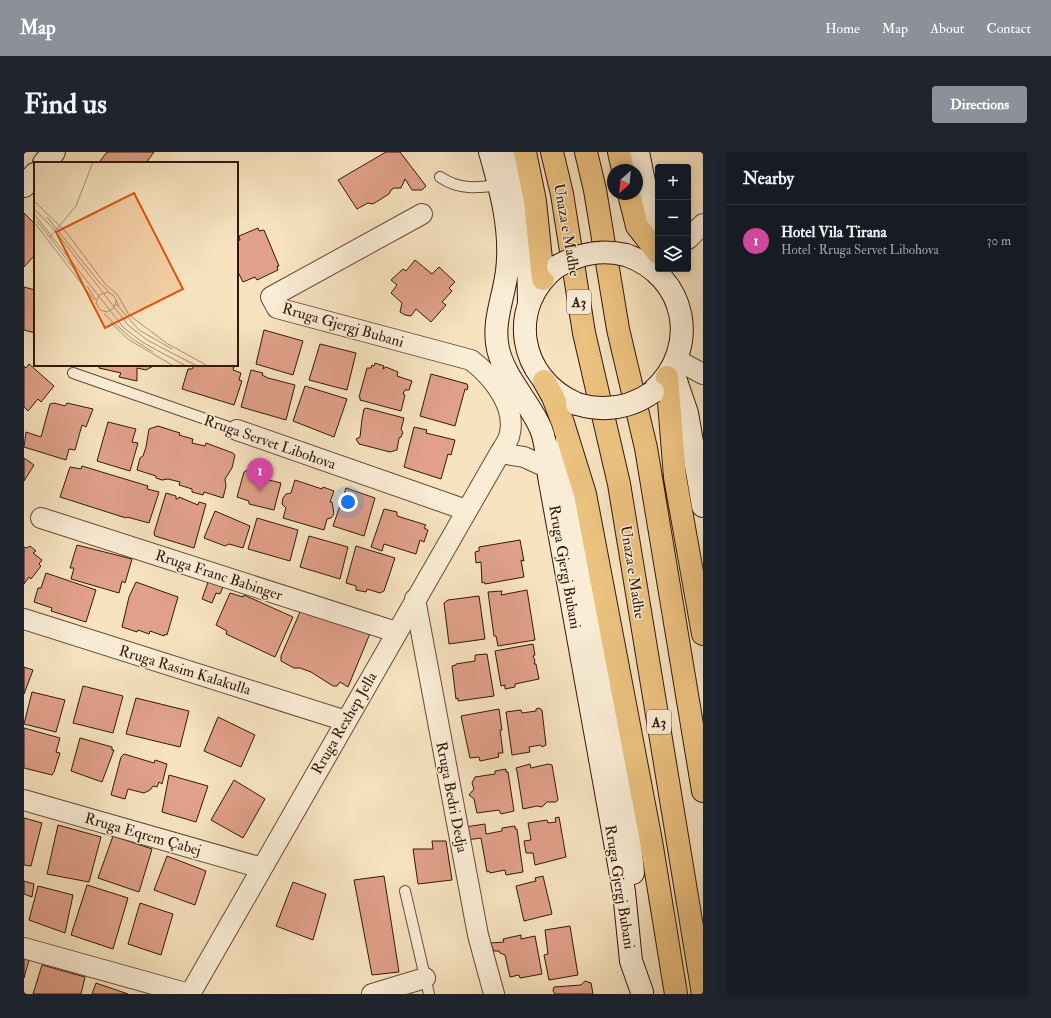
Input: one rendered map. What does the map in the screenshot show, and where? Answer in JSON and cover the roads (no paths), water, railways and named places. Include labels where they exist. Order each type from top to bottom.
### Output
[{"type":"highway","points":[[525,152],[551,273]]},
{"type":"highway","name":"Unaza e Madhe","points":[[552,152],[562,194],[584,333],[619,484],[703,994]]},
{"type":"highway","name":"A3","points":[[586,152],[595,190],[618,329],[646,448],[703,791]]},
{"type":"highway","points":[[619,152],[622,164]]},
{"type":"highway","points":[[630,200],[637,226],[655,248]]},
{"type":"highway","points":[[667,375],[675,477],[703,634]]},
{"type":"highway","points":[[544,381],[553,397],[578,465],[586,494],[649,833],[676,994]]},
{"type":"main road","points":[[45,162],[54,152]]},
{"type":"main road","name":"Rruga Gjergj Bubani","points":[[490,152],[499,185],[507,227],[508,251],[507,272],[496,331],[498,349],[511,379],[541,430],[547,448],[548,468],[624,892],[632,962],[642,993]]},
{"type":"main road","points":[[508,152],[516,184],[528,251],[529,305],[525,325],[526,345],[533,365],[544,381],[558,395],[577,404],[596,408],[616,408],[636,402],[667,375],[682,340],[682,321],[665,274],[626,255],[596,252],[576,256],[551,273],[529,305]]},
{"type":"main road","points":[[638,152],[655,237]]},
{"type":"main road","points":[[24,186],[34,175]]},
{"type":"main road","points":[[667,375],[687,413],[703,506]]},
{"type":"main road","points":[[567,438],[565,472],[629,832],[644,962],[642,993]]},
{"type":"street","name":"Rruga Gjergj Bubani","points":[[422,214],[271,297],[277,308],[471,360],[484,370],[503,396],[510,418]]},
{"type":"street","points":[[691,236],[703,224]]},
{"type":"street","points":[[667,375],[703,374]]},
{"type":"street","name":"Rruga Rexhep Jella","points":[[189,994],[500,453],[509,436],[510,418]]},
{"type":"street","name":"Rruga Servet Libohova","points":[[237,430],[466,510]]},
{"type":"street","points":[[500,453],[524,457],[548,468]]},
{"type":"street","name":"Rruga Franc Babinger","points":[[41,518],[396,632]]},
{"type":"street","name":"Rruga Bedri Dedja","points":[[415,599],[478,935],[494,994]]},
{"type":"street","name":"Rruga Rasim Kalakulla","points":[[24,620],[346,721]]},
{"type":"street","name":"Rruga Eqrem Çabej","points":[[24,800],[262,868]]},
{"type":"street","points":[[24,948],[189,994]]},
{"type":"street","points":[[372,994],[427,986]]},
{"type":"lane","points":[[440,177],[449,183],[464,188],[499,185]]},
{"type":"lane","name":"Rruga Servet Libohova","points":[[73,373],[237,430]]},
{"type":"lane","points":[[405,891],[427,986]]},
{"type":"place","name":"Hotel Vila Tirana","points":[[260,491]]}]
